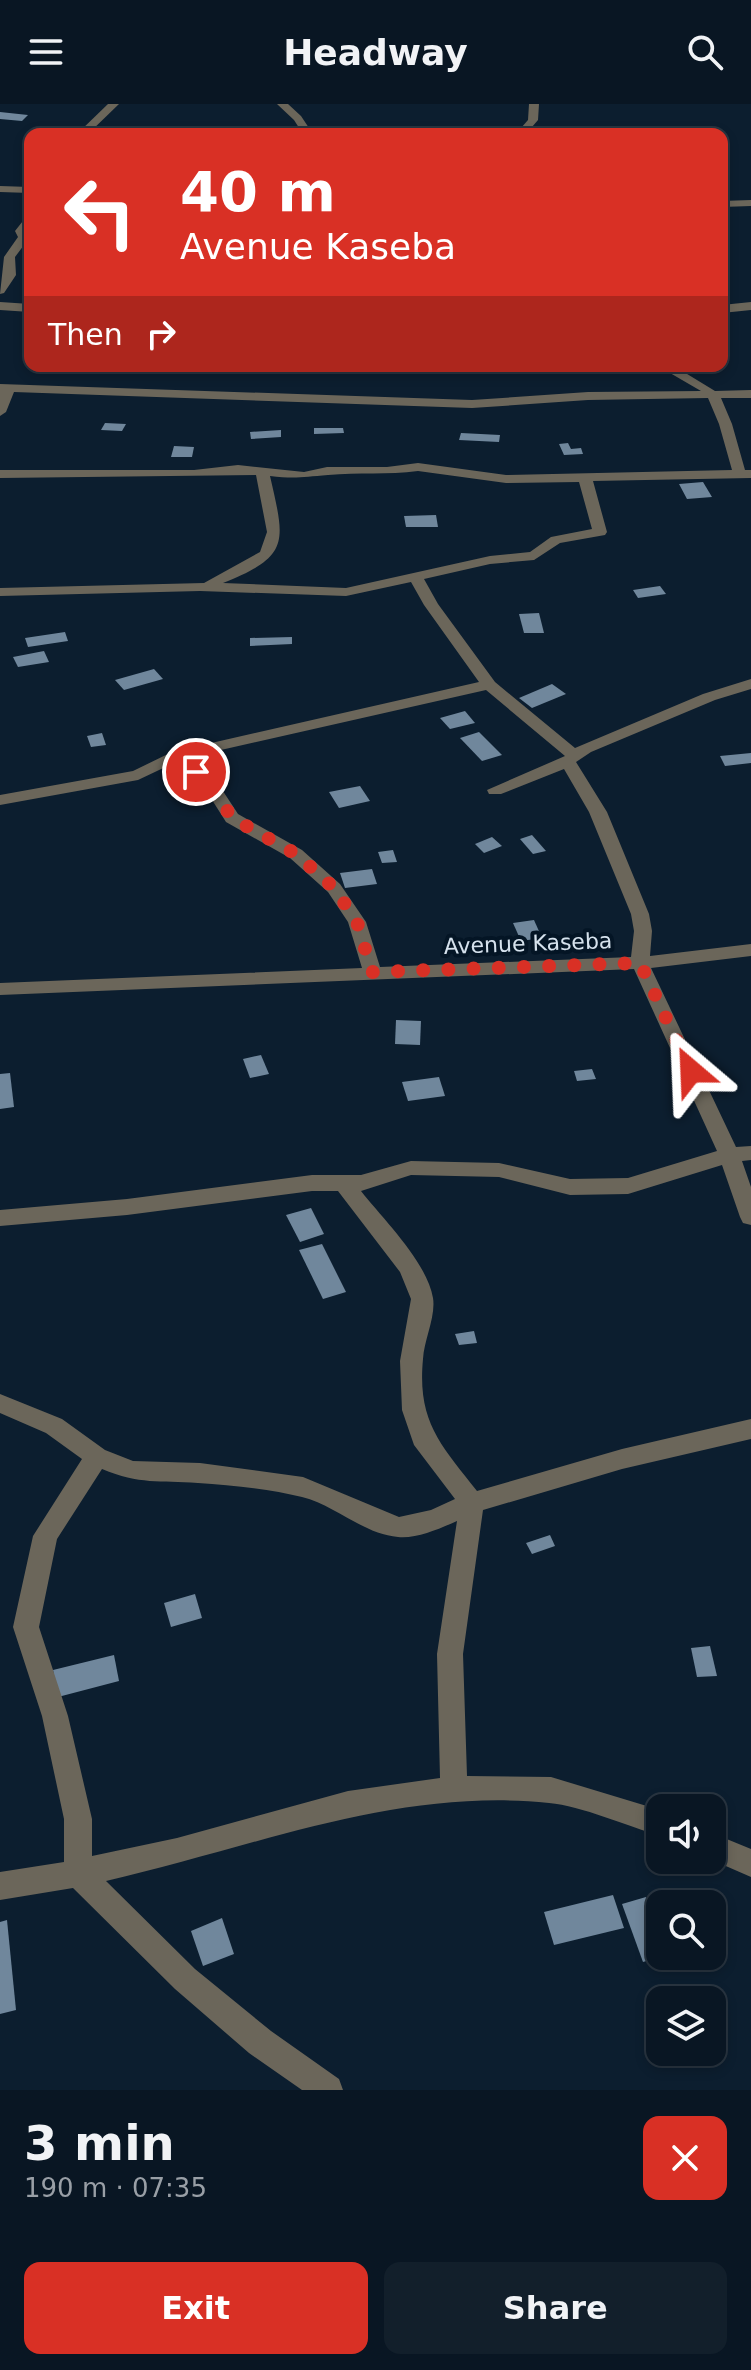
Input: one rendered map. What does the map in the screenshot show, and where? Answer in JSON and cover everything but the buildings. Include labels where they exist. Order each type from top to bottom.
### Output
[{"type":"street","points":[[88,128],[114,104]]},
{"type":"street","points":[[282,104],[304,128]]},
{"type":"street","points":[[526,128],[533,120],[534,104]]},
{"type":"street","points":[[0,189],[24,188]]},
{"type":"street","points":[[728,204],[751,203]]},
{"type":"street","points":[[0,291],[10,275],[6,263],[10,253],[22,243],[24,237]]},
{"type":"street","points":[[0,306],[24,308]]},
{"type":"street","points":[[675,372],[712,393],[730,436],[730,449],[746,474]]},
{"type":"street","points":[[0,412],[5,388],[472,404],[532,398],[751,394]]},
{"type":"street","points":[[0,474],[262,471],[304,476],[327,471],[387,471],[418,467],[506,479],[746,474]]},
{"type":"street","points":[[200,587],[248,568],[268,556],[274,542],[273,518],[262,471]]},
{"type":"street","points":[[0,592],[200,587],[346,592],[490,560],[534,556],[556,540],[600,532],[585,478]]},
{"type":"street","name":"Avenue Kaseba","points":[[0,989],[640,963],[643,931],[640,914],[598,812],[571,758],[489,685],[431,605],[416,577]]},
{"type":"street","points":[[495,790],[709,697],[751,684]]},
{"type":"street","points":[[0,800],[138,775],[178,755],[489,685]]},
{"type":"street","points":[[178,755],[213,789],[232,818],[296,854],[334,888],[357,922],[372,972]]},
{"type":"street","points":[[751,950],[640,963],[729,1155],[751,1217]]},
{"type":"street","points":[[0,1218],[127,1207],[312,1183],[361,1183],[411,1168],[499,1170],[570,1187],[628,1186],[729,1155],[751,1153]]},
{"type":"street","points":[[344,1184],[409,1268],[422,1299],[411,1361],[414,1410],[422,1438],[472,1503],[450,1654],[454,1789]]},
{"type":"street","points":[[0,1403],[54,1426],[97,1457],[132,1471],[200,1473],[303,1487],[338,1500],[372,1519],[399,1527],[434,1520],[472,1503],[622,1459],[751,1429]]},
{"type":"street","points":[[97,1457],[45,1536],[26,1627],[55,1716],[78,1819],[78,1873],[185,1979],[260,2042],[328,2090]]},
{"type":"street","points":[[0,1886],[177,1851],[348,1804],[454,1789],[551,1790],[646,1819]]},
{"type":"street","points":[[726,1852],[751,1863]]},
{"type":"route","points":[[196,772],[213,789],[232,818],[296,854],[334,888],[357,922],[372,972],[640,963],[691,1071]]}]
